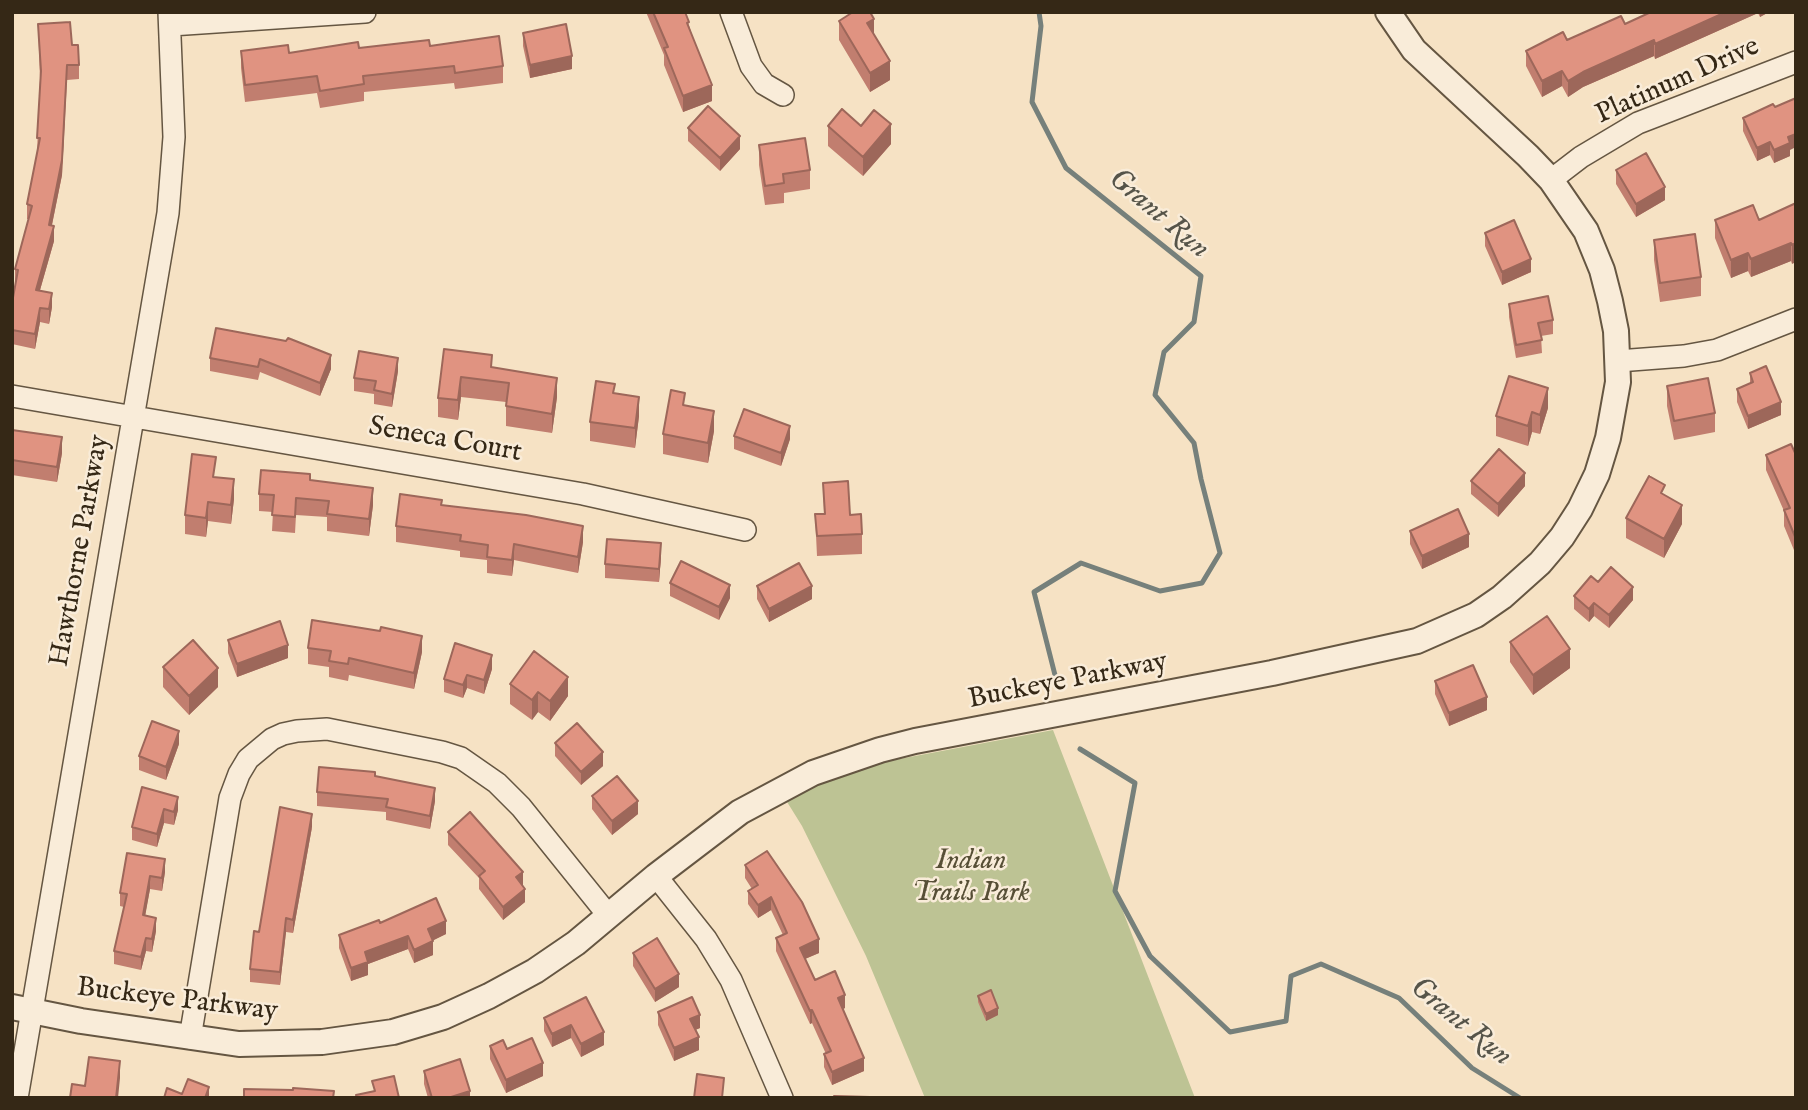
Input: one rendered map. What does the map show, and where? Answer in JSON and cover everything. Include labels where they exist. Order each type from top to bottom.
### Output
[{"type":"street","points":[[170,19],[365,12]]},
{"type":"street","points":[[731,12],[751,66],[764,84],[783,95]]},
{"type":"street","name":"Buckeye Parkway","points":[[22,1009],[81,1021],[239,1044],[286,1045],[345,1040],[393,1032],[443,1017],[535,971],[576,943],[656,876],[740,812],[778,789],[813,773],[856,757],[915,741],[1384,649],[1417,640],[1476,615],[1540,563],[1562,537],[1580,509],[1597,474],[1614,410],[1618,360],[1616,331],[1602,270],[1586,231],[1550,180],[1528,156],[1414,51],[1388,12]]},
{"type":"street","name":"Hawthorne Parkway","points":[[17,1098],[22,1009],[168,213],[174,137],[170,19]]},
{"type":"street","name":"Platinum Drive","points":[[1550,180],[1581,157],[1638,123],[1796,62]]},
{"type":"street","points":[[1618,360],[1684,356],[1717,350],[1796,319]]},
{"type":"street","name":"Seneca Court","points":[[12,396],[583,494],[746,530]]},
{"type":"street","points":[[190,1038],[230,798],[248,759],[272,739],[284,734],[327,729],[461,758],[496,783],[521,807],[608,915]]},
{"type":"street","points":[[656,876],[706,939],[731,980],[782,1098]]},
{"type":"green space","name":"Indian Trails Park","points":[[1053,730],[1195,1098],[925,1098],[866,956],[802,826],[784,797],[878,763]]},
{"type":"building","points":[[653,12],[685,12],[712,85],[683,96],[664,48],[668,47]]},
{"type":"building","points":[[853,12],[870,12],[874,19],[867,23],[890,61],[870,73],[839,21]]},
{"type":"building","points":[[1651,12],[1726,12],[1655,44],[1654,40],[1568,81],[1562,71],[1542,81],[1526,51],[1563,32],[1567,40],[1621,16],[1625,24]]},
{"type":"building","points":[[70,22],[72,45],[78,45],[79,65],[67,65],[62,160],[49,225],[54,226],[36,290],[52,293],[49,309],[40,308],[35,334],[12,330],[12,303],[18,270],[15,269],[32,206],[27,204],[40,138],[37,138],[41,71],[38,24]]},
{"type":"building","points":[[566,24],[572,56],[530,65],[523,33]]},
{"type":"building","points":[[499,36],[503,66],[455,73],[454,66],[363,76],[364,84],[320,91],[317,76],[245,85],[241,51],[288,45],[289,53],[358,42],[359,48],[429,40],[430,46]]},
{"type":"building","points":[[1796,98],[1796,134],[1788,137],[1790,143],[1774,150],[1770,142],[1757,148],[1743,118],[1773,104],[1775,107]]},
{"type":"building","points":[[708,106],[740,136],[720,158],[688,128]]},
{"type":"building","points":[[842,109],[861,126],[874,110],[891,124],[863,157],[828,126]]},
{"type":"building","points":[[805,138],[810,170],[783,174],[784,183],[765,186],[759,145]]},
{"type":"building","points":[[1646,153],[1665,187],[1636,204],[1616,170]]},
{"type":"building","points":[[1796,203],[1796,243],[1751,259],[1748,253],[1731,260],[1715,220],[1753,205],[1759,220]]},
{"type":"building","points":[[1514,220],[1531,259],[1502,272],[1485,233]]},
{"type":"building","points":[[1695,234],[1701,277],[1660,283],[1654,240]]},
{"type":"building","points":[[1548,296],[1553,320],[1538,323],[1542,340],[1516,345],[1509,304]]},
{"type":"building","points":[[216,328],[286,341],[288,338],[331,355],[320,383],[260,359],[258,367],[210,358]]},
{"type":"building","points":[[444,349],[492,355],[491,367],[557,378],[552,414],[506,406],[509,383],[461,377],[458,400],[438,398]]},
{"type":"building","points":[[359,351],[398,358],[392,394],[374,390],[376,381],[354,378]]},
{"type":"building","points":[[1766,366],[1781,402],[1748,416],[1737,389],[1753,382],[1750,373]]},
{"type":"building","points":[[1509,376],[1548,388],[1540,415],[1532,412],[1528,426],[1496,416]]},
{"type":"building","points":[[1708,378],[1715,413],[1674,421],[1667,386]]},
{"type":"building","points":[[596,381],[615,384],[613,393],[639,397],[635,428],[590,422]]},
{"type":"building","points":[[671,390],[685,393],[683,405],[714,411],[708,443],[663,434]]},
{"type":"building","points":[[744,409],[790,426],[781,453],[734,436]]},
{"type":"building","points":[[12,430],[62,437],[57,467],[12,460]]},
{"type":"building","points":[[1791,444],[1796,455],[1796,539],[1784,510],[1790,508],[1766,455]]},
{"type":"building","points":[[1499,449],[1525,473],[1498,504],[1471,481]]},
{"type":"building","points":[[192,454],[216,457],[213,477],[234,479],[231,505],[208,502],[206,518],[185,515]]},
{"type":"building","points":[[261,470],[310,474],[310,480],[373,488],[369,519],[327,514],[329,501],[296,498],[295,517],[272,515],[274,495],[259,494]]},
{"type":"building","points":[[1649,476],[1665,485],[1661,493],[1682,505],[1664,539],[1626,518]]},
{"type":"building","points":[[848,481],[850,515],[861,514],[862,534],[817,536],[815,514],[825,514],[823,483]]},
{"type":"building","points":[[400,494],[442,500],[441,505],[526,515],[583,526],[578,557],[514,544],[512,560],[487,557],[488,545],[460,541],[461,535],[396,526]]},
{"type":"building","points":[[1458,509],[1469,534],[1422,556],[1410,531]]},
{"type":"building","points":[[607,539],[661,543],[659,569],[605,564]]},
{"type":"building","points":[[681,561],[730,585],[719,607],[670,583]]},
{"type":"building","points":[[799,563],[812,586],[769,609],[757,586]]},
{"type":"building","points":[[1611,567],[1633,587],[1609,615],[1594,603],[1589,609],[1574,596],[1591,576],[1598,582]]},
{"type":"building","points":[[1547,616],[1570,649],[1533,675],[1510,642]]},
{"type":"building","points":[[312,620],[380,631],[381,627],[422,636],[414,673],[349,658],[348,664],[329,661],[331,651],[308,648]]},
{"type":"building","points":[[280,621],[288,645],[237,664],[228,640]]},
{"type":"building","points":[[193,640],[218,668],[189,696],[163,667]]},
{"type":"building","points":[[455,643],[492,655],[484,680],[467,675],[463,685],[444,679]]},
{"type":"building","points":[[534,651],[568,677],[550,701],[538,692],[532,700],[510,684]]},
{"type":"building","points":[[1473,665],[1487,697],[1449,713],[1435,681]]},
{"type":"building","points":[[152,721],[179,731],[166,767],[139,756]]},
{"type":"building","points":[[577,723],[603,752],[581,772],[555,743]]},
{"type":"building","points":[[319,767],[375,772],[375,776],[435,788],[430,816],[386,807],[388,799],[317,792]]},
{"type":"building","points":[[617,776],[638,801],[612,821],[592,796]]},
{"type":"building","points":[[142,787],[178,797],[174,812],[164,809],[157,834],[132,827]]},
{"type":"building","points":[[280,807],[312,814],[293,920],[286,918],[280,972],[250,969],[254,931],[259,932]]},
{"type":"building","points":[[470,812],[523,872],[516,877],[525,889],[503,907],[479,876],[485,871],[448,832]]},
{"type":"building","points":[[767,851],[802,902],[819,939],[800,948],[815,980],[835,971],[845,995],[838,998],[864,1058],[832,1072],[824,1054],[831,1051],[776,938],[787,933],[771,897],[758,905],[748,891],[758,885],[745,865]]},
{"type":"building","points":[[127,853],[165,859],[162,878],[150,876],[143,915],[156,918],[152,939],[146,938],[141,957],[114,951],[127,894],[120,893]]},
{"type":"building","points":[[436,898],[446,921],[428,929],[433,941],[414,950],[408,936],[365,952],[368,962],[351,968],[339,935],[379,920],[380,923]]},
{"type":"building","points":[[657,938],[679,974],[655,989],[633,953]]},
{"type":"building","points":[[991,990],[998,1008],[986,1014],[978,996]]},
{"type":"building","points":[[586,997],[604,1032],[581,1044],[571,1025],[552,1034],[544,1018]]},
{"type":"building","points":[[692,997],[700,1015],[690,1019],[699,1037],[674,1048],[658,1012]]},
{"type":"building","points":[[532,1038],[543,1063],[506,1080],[490,1046],[503,1040],[507,1049]]},
{"type":"building","points":[[89,1057],[120,1061],[116,1098],[70,1098],[72,1084],[85,1086]]},
{"type":"building","points":[[460,1059],[470,1091],[448,1098],[432,1098],[424,1071]]},
{"type":"building","points":[[697,1074],[724,1078],[722,1098],[694,1098]]},
{"type":"building","points":[[394,1076],[399,1098],[357,1098],[356,1095],[375,1091],[372,1081]]},
{"type":"building","points":[[188,1079],[209,1087],[205,1098],[164,1098],[167,1088],[182,1094]]},
{"type":"building","points":[[244,1089],[334,1091],[333,1098],[244,1098]]},
{"type":"building","points":[[870,1097],[870,1098],[834,1098]]},
{"type":"waterway","name":"Grant Run","points":[[1039,12],[1041,26],[1032,102],[1066,168],[1201,276],[1194,322],[1164,352],[1155,395],[1194,443],[1220,553],[1202,583],[1160,591],[1081,563],[1034,592],[1056,679]]},
{"type":"waterway","name":"Grant Run","points":[[1080,749],[1135,783],[1115,891],[1150,956],[1230,1032],[1286,1021],[1291,976],[1321,964],[1399,998],[1472,1068],[1520,1098]]}]
